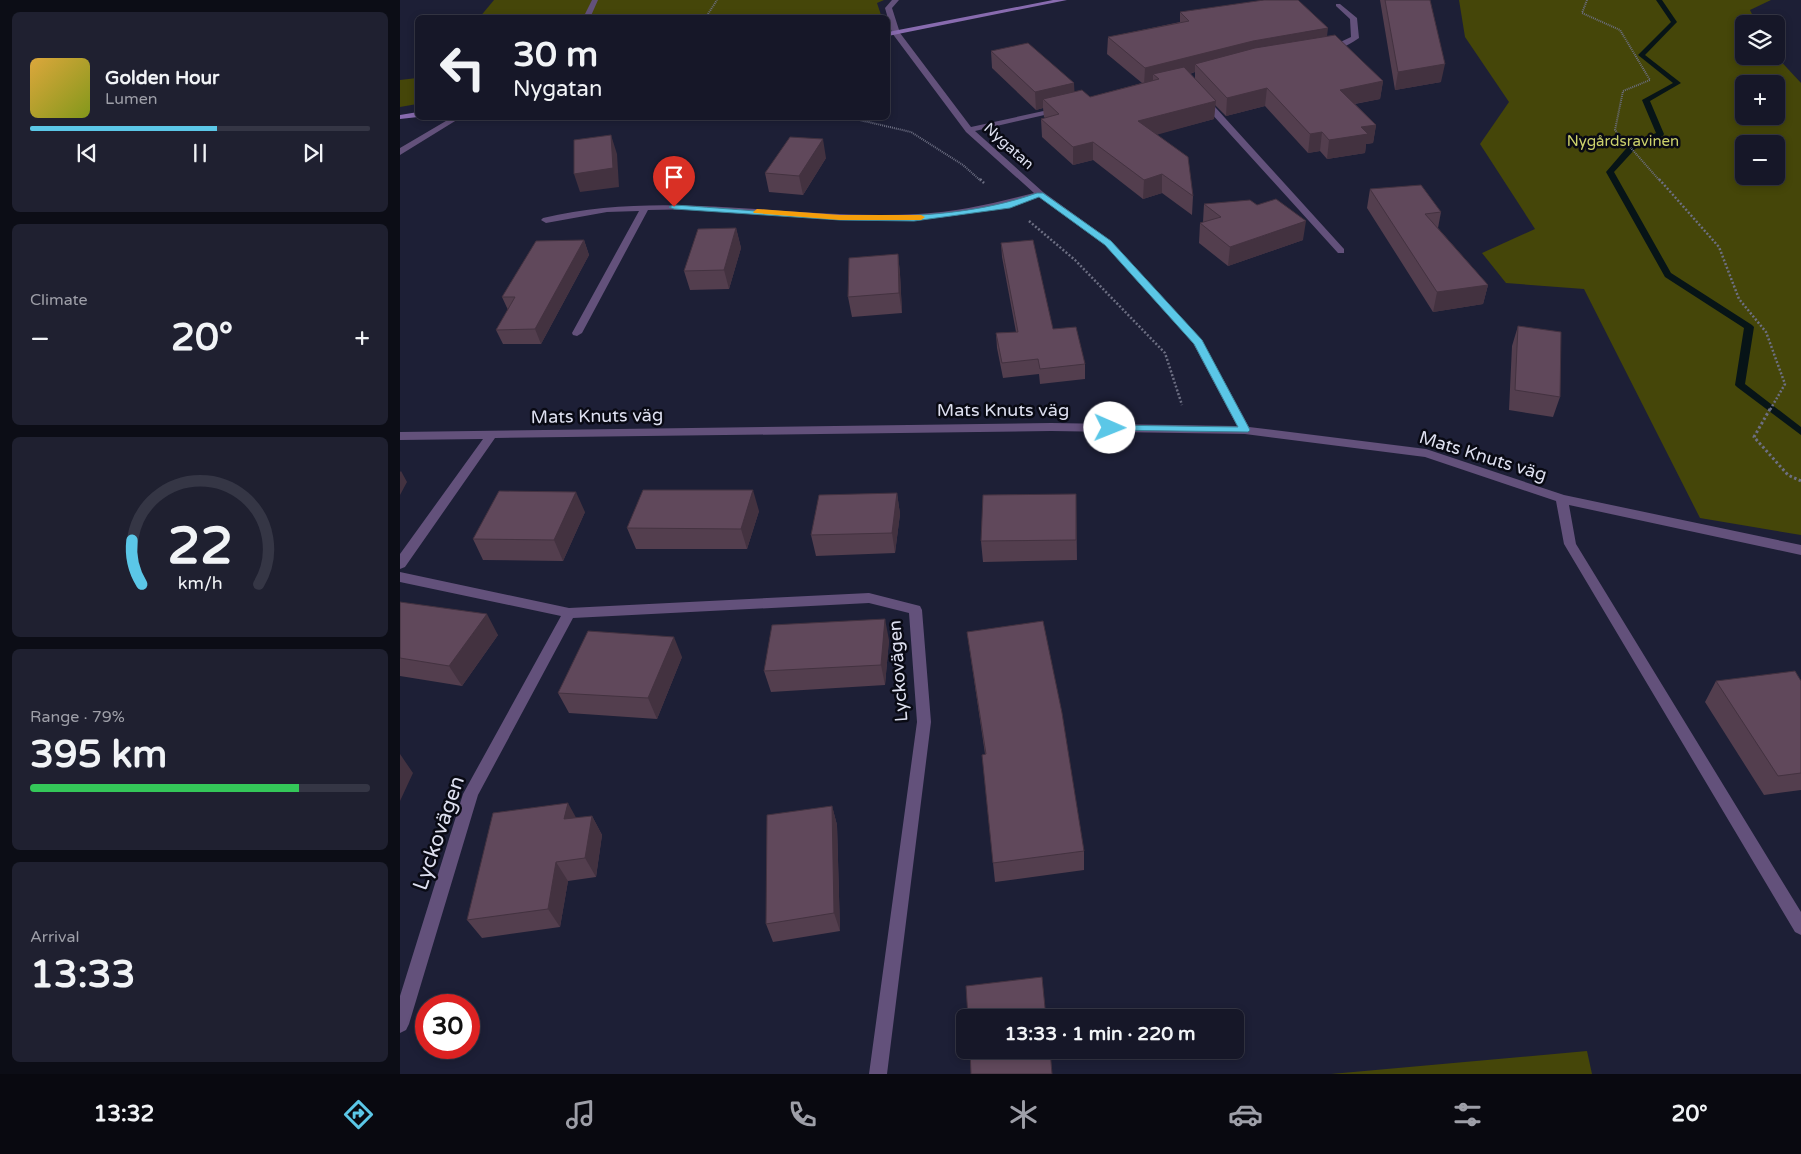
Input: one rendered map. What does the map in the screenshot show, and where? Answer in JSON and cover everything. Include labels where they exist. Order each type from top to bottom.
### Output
[{"type":"street","points":[[588,15],[595,0]]},
{"type":"street","name":"Nygatan","points":[[889,15],[888,8],[896,0]]},
{"type":"street","points":[[892,33],[1064,0]]},
{"type":"street","points":[[1318,50],[1336,47],[1355,38],[1353,18],[1338,5]]},
{"type":"street","name":"Nygatan","points":[[890,20],[892,33],[969,130],[1040,194],[1108,243],[1198,342],[1245,430]]},
{"type":"street","points":[[1198,94],[1341,251]]},
{"type":"street","points":[[969,130],[1063,108]]},
{"type":"street","points":[[400,117],[415,114]]},
{"type":"street","points":[[400,152],[453,120]]},
{"type":"street","points":[[546,220],[574,213],[615,208],[688,207],[840,218],[914,218],[1010,205],[1040,194]]},
{"type":"street","points":[[577,334],[645,208]]},
{"type":"street","name":"Mats Knuts väg","points":[[400,436],[1051,427],[1245,430],[1426,453],[1562,499],[1801,550]]},
{"type":"street","points":[[400,564],[491,435]]},
{"type":"street","points":[[1562,499],[1570,544],[1801,927]]},
{"type":"street","name":"Lyckovägen","points":[[400,577],[569,613],[869,598],[915,610],[924,722],[878,1074]]},
{"type":"street","name":"Lyckovägen","points":[[400,1024],[471,794],[569,613]]},
{"type":"path","points":[[708,15],[717,0]]},
{"type":"path","points":[[1587,0],[1582,13],[1620,30],[1650,80],[1623,91],[1615,130],[1719,247],[1739,299],[1766,332],[1785,384],[1754,437],[1788,475],[1801,481]]},
{"type":"path","points":[[860,120],[911,132],[963,165],[1075,260],[1165,353],[1190,430]]},
{"type":"green space","points":[[494,0],[884,0],[877,3],[881,15],[482,15]]},
{"type":"green space","name":"Nygårdsravinen","points":[[1459,0],[1771,0],[1750,10],[1752,15],[1735,15],[1735,65],[1784,65],[1801,83],[1801,535],[1700,518],[1584,289],[1506,283],[1482,253],[1535,229],[1480,144],[1509,102],[1465,37]]},
{"type":"green space","points":[[415,78],[415,104],[400,107],[400,80]]},
{"type":"green space","points":[[1587,1051],[1592,1074],[1331,1074]]},
{"type":"building","points":[[1264,0],[1298,0],[1328,28],[1253,41],[1145,68],[1108,37],[1189,21],[1180,12]]},
{"type":"building","points":[[1385,0],[1430,0],[1445,64],[1398,72]]},
{"type":"building","points":[[1335,35],[1383,81],[1340,90],[1376,125],[1361,127],[1368,134],[1329,140],[1322,132],[1310,134],[1267,88],[1227,98],[1195,64],[1255,48]]},
{"type":"building","points":[[1028,43],[1074,83],[1035,92],[991,51]]},
{"type":"building","points":[[1184,67],[1216,101],[1138,121],[1188,157],[1193,196],[1162,174],[1144,180],[1093,142],[1073,147],[1041,119],[1059,114],[1043,99],[1082,90],[1090,97],[1159,79],[1153,74]]},
{"type":"building","points":[[611,135],[613,168],[574,174],[574,140]]},
{"type":"building","points":[[790,137],[823,139],[799,176],[765,173]]},
{"type":"building","points":[[1421,185],[1441,212],[1425,214],[1488,285],[1437,292],[1370,189]]},
{"type":"building","points":[[1276,199],[1306,221],[1230,247],[1200,223],[1221,217],[1204,204],[1250,200],[1257,205]]},
{"type":"building","points":[[736,228],[724,270],[684,271],[698,229]]},
{"type":"building","points":[[584,240],[535,329],[496,330],[515,297],[502,297],[536,241]]},
{"type":"building","points":[[1033,240],[1053,329],[1076,327],[1085,364],[1040,369],[1038,359],[1002,363],[996,333],[1018,332],[1001,243]]},
{"type":"building","points":[[898,254],[899,293],[848,297],[849,258]]},
{"type":"building","points":[[1518,326],[1561,332],[1560,397],[1515,390]]},
{"type":"building","points":[[643,490],[753,490],[741,529],[627,528]]},
{"type":"building","points":[[499,491],[576,492],[554,540],[473,539]]},
{"type":"building","points":[[897,493],[892,533],[811,535],[819,495]]},
{"type":"building","points":[[1076,494],[1076,540],[981,541],[983,495]]},
{"type":"building","points":[[400,602],[487,614],[449,666],[400,658]]},
{"type":"building","points":[[885,619],[881,665],[764,671],[772,625]]},
{"type":"building","points":[[1043,621],[1062,713],[1084,851],[993,863],[982,755],[986,754],[967,632]]},
{"type":"building","points":[[588,631],[674,637],[648,698],[558,693]]},
{"type":"building","points":[[1795,671],[1801,681],[1801,773],[1778,776],[1716,681]]},
{"type":"building","points":[[568,803],[564,819],[592,816],[585,858],[556,862],[548,909],[467,920],[493,813]]},
{"type":"building","points":[[832,806],[834,913],[766,924],[767,815]]},
{"type":"building","points":[[1042,977],[1045,1009],[967,1009],[966,986]]},
{"type":"building","points":[[970,1059],[1051,1059],[1052,1074],[971,1074]]},
{"type":"waterway","points":[[1659,0],[1674,22],[1641,55],[1678,83],[1646,100],[1660,134],[1633,146],[1610,172],[1668,275],[1749,327],[1740,385],[1801,432]]},
{"type":"slow traffic","points":[[757,212],[840,218],[921,217]]},
{"type":"route","points":[[674,207],[840,218],[914,218],[1010,205],[1040,194],[1108,243],[1198,342],[1245,430],[1110,428]]}]
